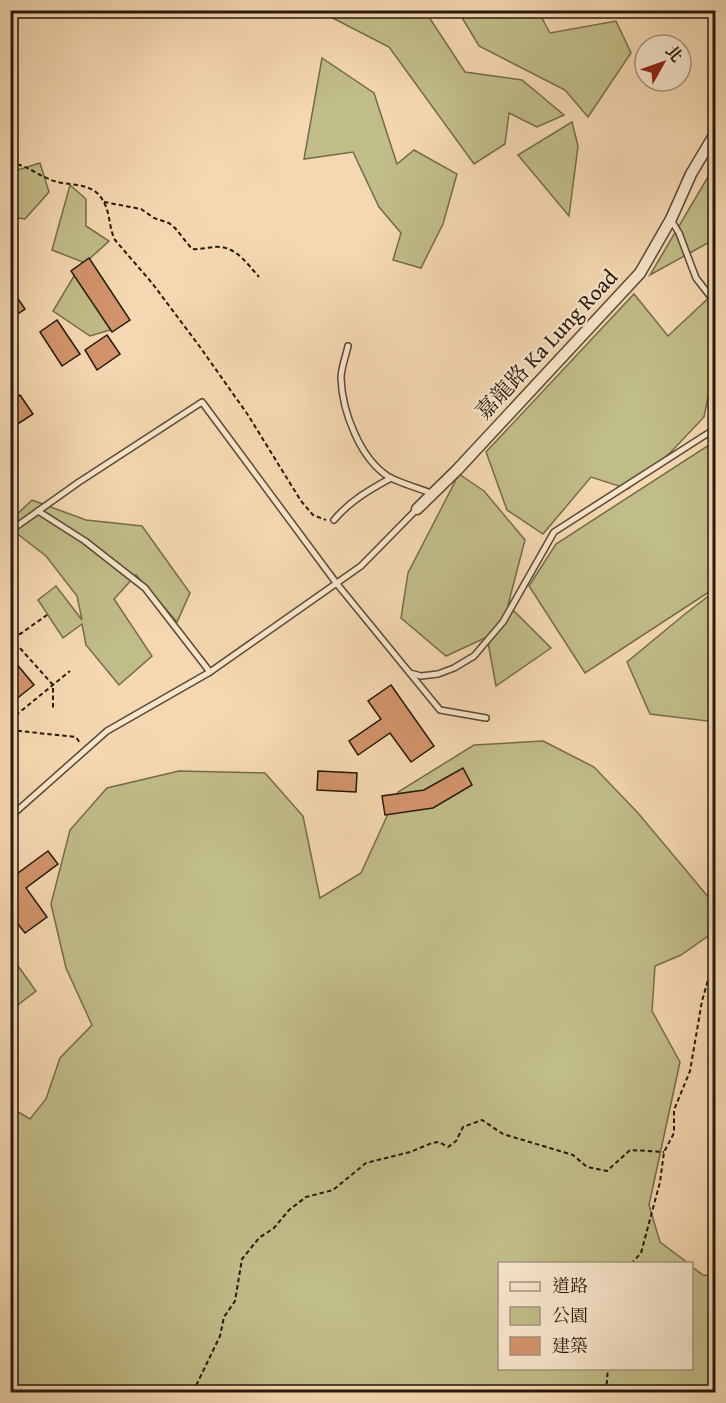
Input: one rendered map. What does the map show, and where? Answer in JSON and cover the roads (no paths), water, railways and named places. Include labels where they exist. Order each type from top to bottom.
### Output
[{"type":"street","name":"嘉龍路 Ka Lung Road","points":[[417,509],[640,273],[671,219],[691,174],[716,132]]},
{"type":"lane","points":[[671,219],[679,233],[696,278],[714,301],[716,319]]},
{"type":"lane","points":[[707,291],[716,293]]},
{"type":"lane","points":[[348,346],[340,377],[346,411],[359,443],[378,469],[391,478],[433,494]]},
{"type":"lane","points":[[10,531],[79,482],[202,402],[337,584],[440,710],[486,718]]},
{"type":"lane","points":[[410,673],[421,676],[438,674],[474,656],[503,622],[554,532],[710,432]]},
{"type":"lane","points":[[334,520],[363,493],[391,478]]},
{"type":"lane","name":"嘉龍路 Ka Lung Road","points":[[10,817],[107,731],[210,672],[337,584],[370,556],[417,509]]},
{"type":"lane","points":[[38,511],[85,541],[145,588],[210,672]]}]
